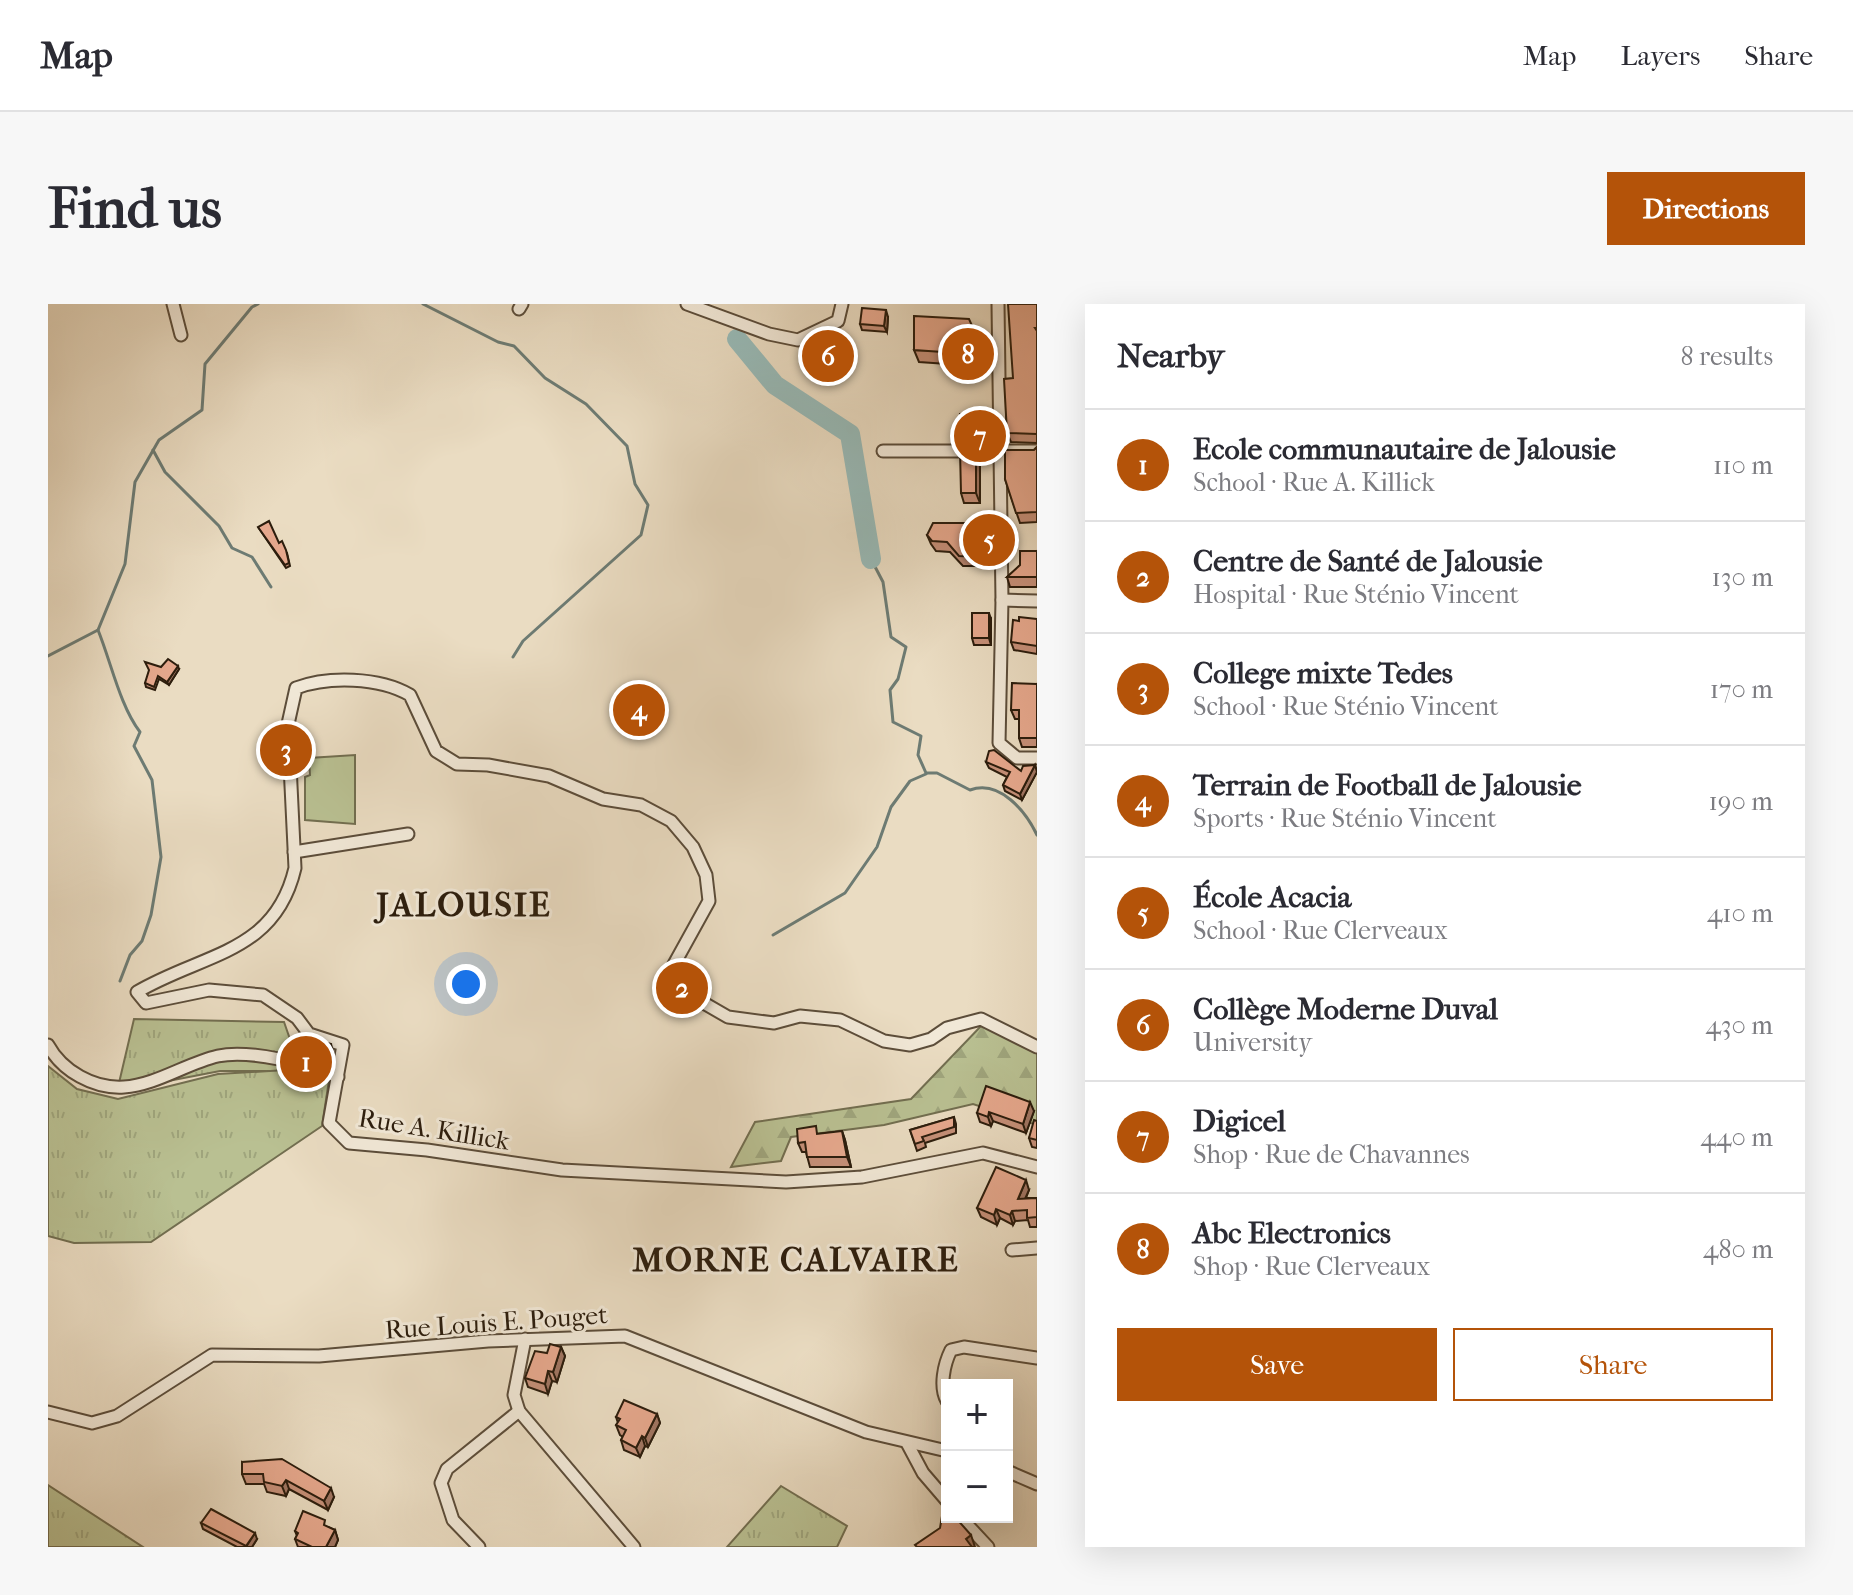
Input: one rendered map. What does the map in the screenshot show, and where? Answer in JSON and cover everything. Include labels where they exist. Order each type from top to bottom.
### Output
[{"type":"street","points":[[173,304],[181,335]]},
{"type":"street","points":[[687,304],[769,334],[798,340],[838,321],[842,304]]},
{"type":"street","points":[[998,304],[1002,600],[999,743],[1017,758],[1037,758]]},
{"type":"street","points":[[883,451],[1037,451]]},
{"type":"street","points":[[1002,600],[1037,601]]},
{"type":"street","points":[[408,834],[294,852],[288,724],[296,688],[316,681],[389,687],[410,695],[436,751],[457,764],[488,765],[549,776],[603,799],[641,805],[671,821],[693,847],[706,875],[709,901],[672,968],[676,987],[728,1017],[774,1023],[800,1016],[840,1020],[884,1041],[910,1045],[931,1039],[947,1028],[981,1019],[1037,1047]]},
{"type":"street","name":"Rue A. Killick","points":[[294,852],[289,891],[276,917],[243,943],[137,992],[146,1003],[209,990],[263,995],[297,1018],[309,1034],[343,1045],[329,1123],[349,1143],[427,1150],[562,1170],[681,1174],[736,1181],[862,1177],[983,1153],[1037,1167]]},
{"type":"street","points":[[48,1045],[54,1057],[80,1079],[124,1087],[220,1055],[318,1067],[338,1077]]},
{"type":"street","points":[[1012,1250],[1037,1248]]},
{"type":"street","name":"Rue Louis E. Pouget","points":[[48,1412],[92,1423],[117,1416],[212,1355],[319,1356],[525,1339],[625,1336],[866,1432],[941,1450]]},
{"type":"street","points":[[525,1339],[514,1395],[519,1411],[634,1547]]},
{"type":"street","points":[[944,1379],[951,1350],[964,1347],[1037,1358]]},
{"type":"street","points":[[479,1547],[453,1520],[441,1483],[447,1469],[519,1411]]},
{"type":"street","points":[[907,1443],[923,1473],[941,1494]]},
{"type":"street","points":[[1013,1468],[1021,1477]]},
{"type":"street","points":[[1013,1474],[1037,1484]]},
{"type":"street","points":[[966,1523],[988,1547]]},
{"type":"green space","points":[[355,755],[355,824],[305,820],[305,777],[310,775],[309,758]]},
{"type":"green space","points":[[134,1019],[284,1022],[301,1071],[220,1071],[132,1088],[119,1083]]},
{"type":"green space","points":[[982,1025],[1037,1053],[1037,1125],[973,1104],[884,1125],[791,1137],[781,1161],[731,1167],[755,1122],[911,1099]]},
{"type":"green space","points":[[48,1066],[77,1089],[118,1099],[218,1074],[286,1070],[329,1080],[322,1126],[151,1242],[74,1243],[48,1236]]},
{"type":"green space","points":[[48,1485],[143,1547],[48,1547]]},
{"type":"green space","points":[[781,1486],[847,1526],[837,1547],[727,1547]]},
{"type":"building","points":[[1008,304],[1037,304],[1037,434],[1007,433],[1004,379],[1013,378]]},
{"type":"building","points":[[862,308],[886,310],[884,326],[860,324]]},
{"type":"building","points":[[914,316],[969,319],[978,339],[972,354],[914,350]]},
{"type":"building","points":[[982,413],[983,434],[961,434],[960,414]]},
{"type":"building","points":[[1037,447],[1037,512],[1016,513],[1005,479],[1005,450],[1034,450]]},
{"type":"building","points":[[960,450],[976,450],[976,493],[961,493]]},
{"type":"building","points":[[269,521],[279,543],[282,541],[286,550],[289,563],[285,565],[258,527]]},
{"type":"building","points":[[933,523],[980,523],[980,557],[959,556],[947,542],[932,541],[927,535]]},
{"type":"building","points":[[1020,551],[1037,551],[1037,577],[1007,577],[1020,565]]},
{"type":"building","points":[[972,613],[989,613],[989,638],[972,638]]},
{"type":"building","points":[[1019,617],[1037,619],[1037,646],[1011,642],[1013,620],[1019,621]]},
{"type":"building","points":[[168,659],[178,666],[167,682],[158,676],[154,687],[145,683],[149,670],[145,662],[161,667]]},
{"type":"building","points":[[1012,683],[1037,684],[1037,738],[1019,738],[1019,710],[1011,710]]},
{"type":"building","points":[[642,692],[645,713],[632,715],[629,694]]},
{"type":"building","points":[[994,750],[1021,771],[1023,766],[1035,765],[1020,794],[1003,785],[1010,772],[986,762],[989,751]]},
{"type":"building","points":[[317,1040],[331,1044],[329,1058],[313,1053]]},
{"type":"building","points":[[986,1086],[1030,1102],[1023,1124],[989,1112],[988,1117],[977,1113]]},
{"type":"building","points":[[954,1117],[954,1127],[922,1137],[924,1141],[915,1144],[910,1130]]},
{"type":"building","points":[[1034,1120],[1037,1121],[1037,1140],[1029,1138]]},
{"type":"building","points":[[816,1126],[817,1134],[842,1131],[847,1157],[807,1157],[805,1142],[798,1143],[797,1129]]},
{"type":"building","points":[[996,1167],[1026,1180],[1018,1199],[1037,1198],[1037,1217],[1027,1218],[1027,1210],[1012,1211],[1010,1215],[996,1209],[994,1215],[977,1208]]},
{"type":"building","points":[[550,1344],[561,1347],[553,1372],[548,1371],[545,1384],[525,1378],[535,1351],[547,1353]]},
{"type":"building","points":[[624,1400],[657,1414],[645,1438],[642,1436],[636,1448],[621,1440],[626,1430],[616,1425],[620,1419],[616,1417]]},
{"type":"building","points":[[282,1459],[331,1488],[324,1501],[286,1480],[282,1486],[264,1482],[263,1474],[242,1474],[242,1462]]},
{"type":"building","points":[[211,1509],[255,1533],[246,1546],[201,1523]]},
{"type":"building","points":[[303,1511],[325,1520],[324,1525],[335,1530],[326,1547],[312,1547],[295,1539]]},
{"type":"building","points":[[941,1522],[960,1523],[971,1535],[966,1539],[972,1547],[915,1545],[940,1528]]},
{"type":"waterway","points":[[120,981],[130,955],[142,941],[151,915],[161,857],[152,780],[134,746],[140,732],[121,697],[98,630],[125,564],[135,482],[159,440],[202,410],[205,364],[252,307],[258,304]]},
{"type":"waterway","points":[[423,304],[498,342],[514,346],[545,378],[586,404],[627,446],[635,484],[648,505],[641,535],[523,641],[513,657]]},
{"type":"waterway","points":[[737,339],[775,385],[850,434],[871,559]]},
{"type":"waterway","points":[[153,450],[165,472],[219,526],[232,548],[252,557],[271,587]]},
{"type":"waterway","points":[[871,559],[883,582],[891,637],[906,647],[898,679],[890,690],[893,722],[921,736],[918,755],[926,773],[937,773],[970,790],[992,789],[1001,793],[1019,808],[1037,835]]},
{"type":"waterway","points":[[48,656],[98,630]]},
{"type":"waterway","points":[[773,935],[845,893],[877,847],[891,807],[910,781],[926,774]]},
{"type":"place","name":"Abc Electronics","points":[[968,354]]},
{"type":"place","name":"Collège Moderne Duval","points":[[828,356]]},
{"type":"place","name":"Digicel","points":[[980,436]]},
{"type":"place","name":"École Acacia","points":[[989,540]]},
{"type":"place","name":"Terrain de Football de Jalousie","points":[[639,710]]},
{"type":"place","name":"College mixte Tedes","points":[[286,750]]},
{"type":"place","name":"Centre de Santé de Jalousie","points":[[682,988]]},
{"type":"place","name":"Ecole communautaire de Jalousie","points":[[306,1062]]},
{"type":"district","name":"JALOUSIE","points":[[464,904]]},
{"type":"district","name":"MORNE CALVAIRE","points":[[796,1259]]}]
